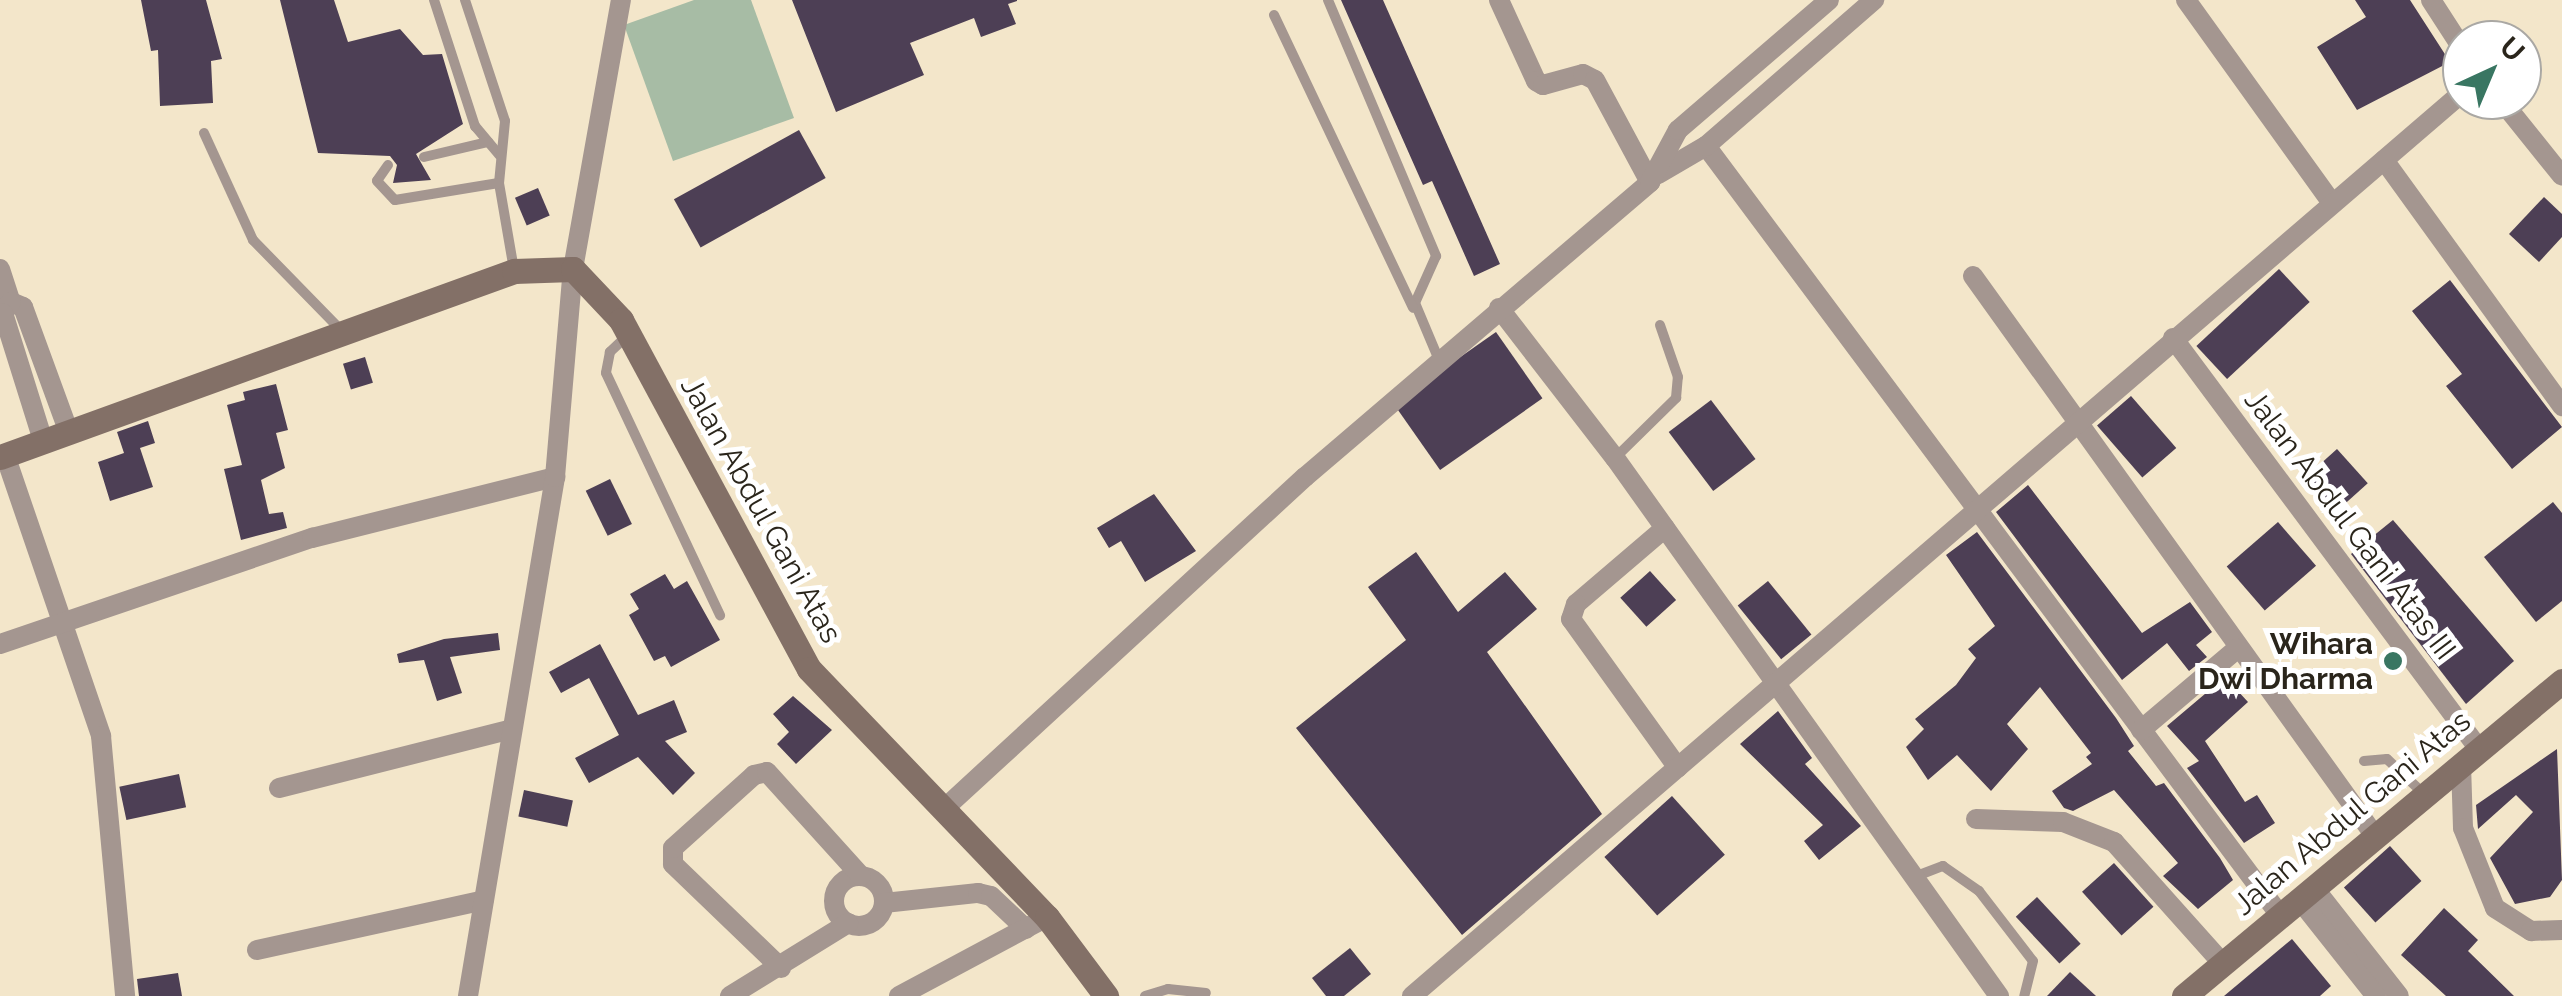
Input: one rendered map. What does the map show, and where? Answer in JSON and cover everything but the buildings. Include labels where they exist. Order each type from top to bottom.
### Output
[{"type":"street","points":[[468,996],[509,730],[555,478],[573,269],[620,0]]},
{"type":"street","points":[[1499,0],[1536,81],[1542,85],[1583,74],[1595,80],[1654,178]]},
{"type":"street","points":[[1654,178],[1662,152],[1678,130],[1829,0]]},
{"type":"street","points":[[946,807],[1439,360],[1654,178],[1706,146],[1874,0]]},
{"type":"street","points":[[2186,0],[2332,202]]},
{"type":"street","points":[[1412,996],[2442,110]]},
{"type":"street","points":[[2517,120],[2562,176]]},
{"type":"street","points":[[1706,146],[2141,730],[2297,900],[2376,996]]},
{"type":"street","points":[[2384,160],[2562,406]]},
{"type":"street","points":[[0,269],[6,297],[4,312],[43,442]]},
{"type":"street","points":[[126,996],[101,736],[3,456],[340,330],[514,271],[573,269]]},
{"type":"street","name":"Jalan Abdul Gani Atas","points":[[573,269],[628,334],[792,645],[827,688],[946,807],[1037,923],[1106,996]]},
{"type":"street","points":[[1973,276],[2237,649],[2376,836]]},
{"type":"street","points":[[6,297],[23,308],[69,433]]},
{"type":"street","points":[[1499,308],[1615,458],[1999,996]]},
{"type":"street","name":"Jalan Abdul Gani Atas III","points":[[2173,338],[2470,756]]},
{"type":"street","points":[[0,644],[64,626],[312,538],[555,478]]},
{"type":"street","points":[[1665,528],[1576,604],[1572,619],[1678,768]]},
{"type":"street","points":[[2141,730],[2237,649]]},
{"type":"street","name":"Jalan Abdul Gani Atas","points":[[2184,996],[2562,681]]},
{"type":"street","points":[[279,788],[509,730]]},
{"type":"street","points":[[2470,756],[2464,828],[2494,908],[2531,930],[2562,930]]},
{"type":"street","points":[[730,996],[781,968],[848,923],[876,920],[884,903],[878,885],[861,876],[768,772],[754,775],[673,848],[673,864],[781,968]]},
{"type":"street","points":[[1976,818],[2063,822],[2114,842],[2222,963]]},
{"type":"street","points":[[848,923],[835,909],[837,890],[861,876]]},
{"type":"street","points":[[884,903],[978,893],[991,896],[1037,923]]},
{"type":"street","points":[[257,950],[484,900]]},
{"type":"street","points":[[2297,900],[2399,996]]},
{"type":"street","points":[[899,996],[1037,923]]},
{"type":"lane","points":[[434,0],[474,126],[499,155]]},
{"type":"lane","points":[[465,0],[505,121],[499,183],[514,271]]},
{"type":"lane","points":[[1328,0],[1436,256],[1416,298],[1418,318]]},
{"type":"lane","points":[[1274,15],[1439,360]]},
{"type":"lane","points":[[204,132],[253,240],[340,330]]},
{"type":"lane","points":[[424,158],[488,142]]},
{"type":"lane","points":[[388,165],[377,181],[395,200],[499,183]]},
{"type":"lane","points":[[1615,458],[1676,398],[1678,377],[1660,325]]},
{"type":"lane","points":[[628,334],[610,352],[606,373],[720,615]]},
{"type":"lane","points":[[2364,761],[2386,758],[2424,794]]},
{"type":"lane","points":[[1914,877],[1944,866],[1979,890],[2033,961],[2024,996]]},
{"type":"lane","points":[[1145,996],[1168,989],[1206,992]]},
{"type":"green space","points":[[694,0],[751,0],[794,118],[673,161],[624,25]]},
{"type":"place","name":"Wihara Dwi Dharma","points":[[2393,661]]}]
